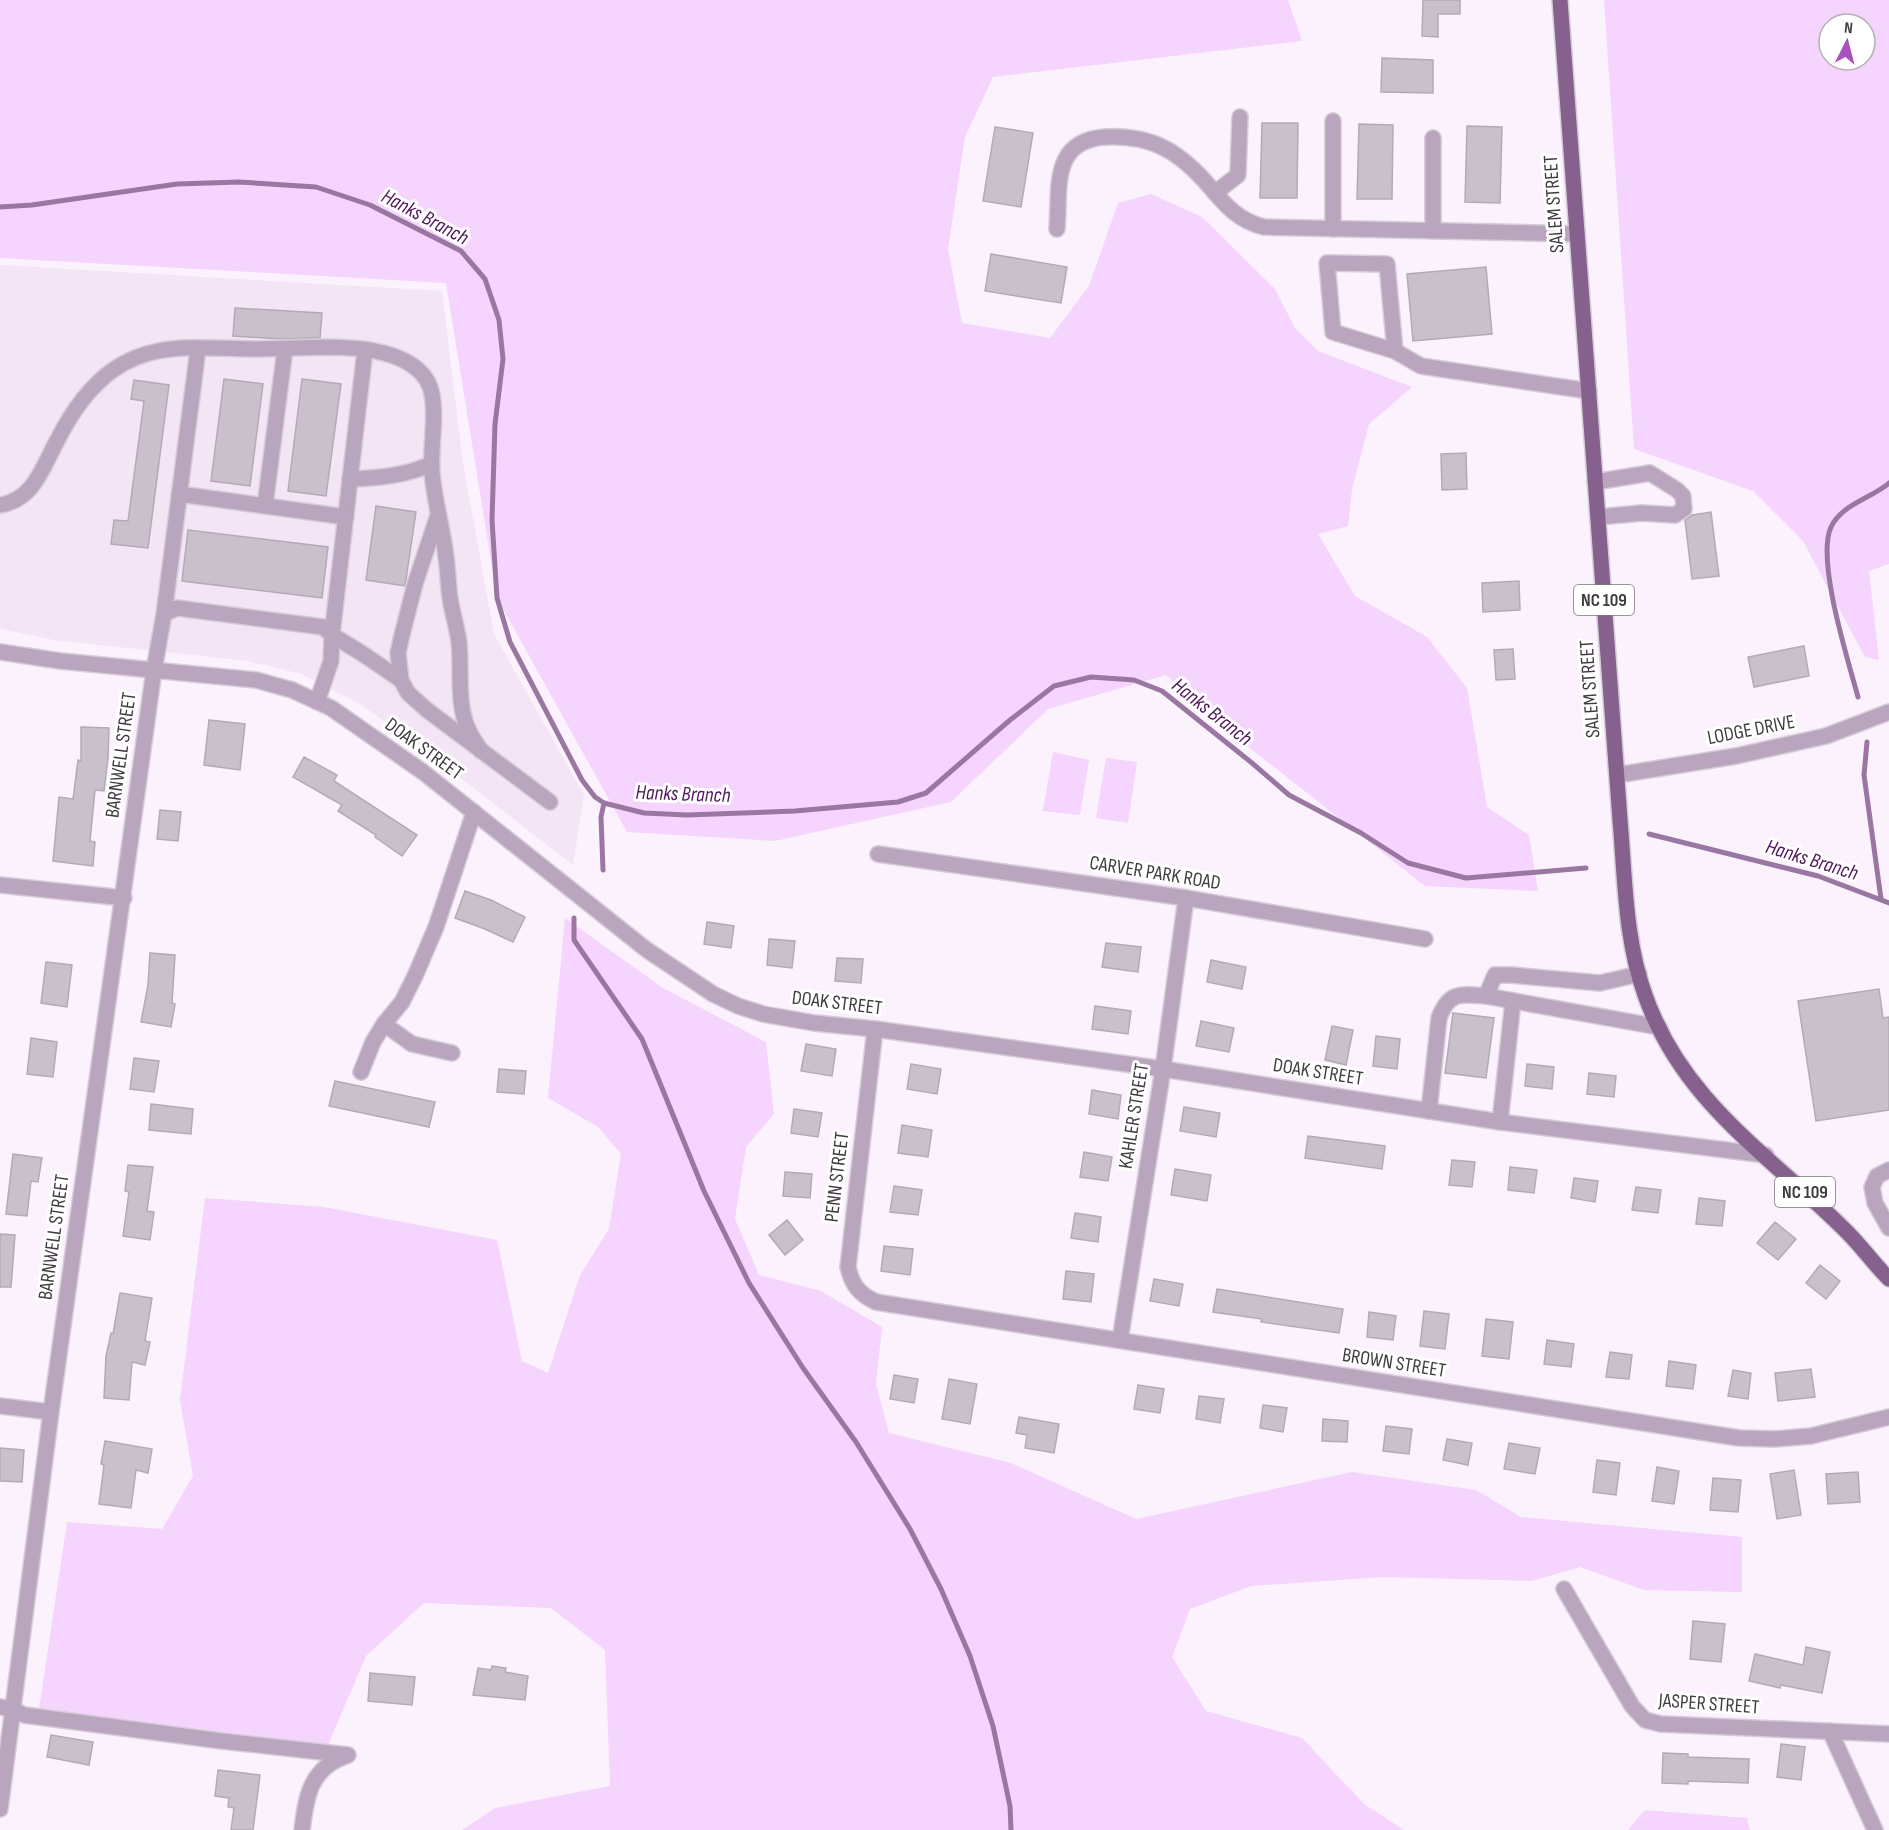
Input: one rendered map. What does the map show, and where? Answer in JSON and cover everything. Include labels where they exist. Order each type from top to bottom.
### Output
[{"type":"main road","name":"SALEM STREET","points":[[1560,0],[1617,775],[1630,930],[1639,974],[1645,996],[1664,1040],[1690,1081],[1708,1103],[1727,1123],[1766,1155],[1845,1229],[1888,1276]]},
{"type":"street","points":[[1215,193],[1238,175],[1240,117]]},
{"type":"street","points":[[1333,121],[1333,229]]},
{"type":"street","points":[[1057,229],[1061,173],[1066,156],[1076,146],[1092,138],[1122,136],[1148,140],[1175,153],[1198,174],[1232,212],[1248,224],[1264,227],[1577,234]]},
{"type":"street","points":[[1432,231],[1433,138]]},
{"type":"street","points":[[1395,351],[1387,264],[1327,263],[1333,332],[1395,351],[1420,366],[1589,391]]},
{"type":"street","points":[[0,505],[9,504],[31,489],[72,415],[92,389],[112,371],[133,358],[158,351],[198,349],[365,350],[398,358],[420,370],[430,387],[434,412],[430,443],[431,464],[440,512],[450,598],[459,641],[463,712],[468,730],[481,751]]},
{"type":"street","name":"BARNWELL STREET","points":[[0,1809],[6,1708],[51,1412],[154,670],[171,611],[179,494],[198,349]]},
{"type":"street","points":[[265,506],[285,349]]},
{"type":"street","points":[[317,702],[331,661],[332,635],[365,350]]},
{"type":"street","points":[[350,479],[384,477],[418,470],[431,464]]},
{"type":"street","points":[[1595,482],[1650,473],[1683,496],[1684,509],[1675,515],[1642,513],[1598,517]]},
{"type":"street","points":[[179,494],[346,517]]},
{"type":"street","points":[[400,680],[398,653],[402,635],[415,584],[440,512]]},
{"type":"street","points":[[171,611],[323,627],[400,680],[408,693],[427,710],[550,802]]},
{"type":"street","name":"DOAK STREET","points":[[0,651],[60,661],[256,680],[292,690],[331,708],[474,813],[647,950],[713,994],[738,1006],[763,1014],[813,1023],[875,1029],[1163,1069],[1500,1122],[1766,1155]]},
{"type":"street","name":"LODGE DRIVE","points":[[1617,775],[1736,756],[1826,736],[1889,712]]},
{"type":"street","points":[[361,1072],[372,1042],[402,1002],[436,927],[474,813]]},
{"type":"street","name":"CARVER PARK ROAD","points":[[878,854],[1186,898],[1425,939]]},
{"type":"street","points":[[0,885],[124,898]]},
{"type":"street","name":"KAHLER STREET","points":[[1120,1340],[1163,1069],[1186,898]]},
{"type":"street","points":[[1486,996],[1495,975],[1600,983],[1639,974]]},
{"type":"street","points":[[1429,1111],[1439,1018],[1450,999],[1460,994],[1486,996],[1659,1028]]},
{"type":"street","points":[[1500,1122],[1516,1002]]},
{"type":"street","points":[[384,1024],[411,1044],[452,1053]]},
{"type":"street","name":"PENN STREET","points":[[875,1029],[848,1267],[856,1289],[865,1297],[892,1305]]},
{"type":"street","points":[[1889,1170],[1877,1176],[1872,1187],[1875,1203],[1889,1228]]},
{"type":"street","name":"BROWN STREET","points":[[892,1305],[1739,1438],[1775,1439],[1811,1436],[1889,1417]]},
{"type":"street","points":[[0,1406],[51,1412]]},
{"type":"street","name":"JASPER STREET","points":[[1564,1588],[1632,1706],[1645,1720],[1661,1724],[1889,1734]]},
{"type":"street","points":[[6,1708],[24,1715],[348,1755],[336,1759],[315,1777],[309,1790],[302,1830]]},
{"type":"street","points":[[1830,1731],[1875,1830]]},
{"type":"shaded area","points":[[0,0],[1288,0],[1302,41],[993,77],[965,137],[948,249],[962,323],[1050,338],[1089,286],[1118,203],[1151,194],[1202,217],[1275,289],[1295,328],[1318,351],[1412,387],[1369,424],[1352,489],[1348,526],[1318,534],[1355,596],[1427,637],[1467,688],[1487,807],[1529,835],[1538,891],[1425,886],[1222,726],[1166,675],[1048,709],[951,802],[775,841],[627,832],[497,598],[446,283],[0,258]]},
{"type":"shaded area","points":[[1604,0],[1889,0],[1889,564],[1869,571],[1879,660],[1865,657],[1803,541],[1753,491],[1634,449]]},
{"type":"shaded area","points":[[0,265],[442,291],[463,463],[494,634],[584,795],[573,865],[409,738],[358,703],[301,674],[248,661],[54,640],[0,629]]},
{"type":"shaded area","points":[[1053,752],[1089,760],[1080,815],[1043,811]]},
{"type":"shaded area","points":[[1106,758],[1137,762],[1128,823],[1096,818]]},
{"type":"shaded area","points":[[565,918],[663,988],[766,1042],[774,1114],[746,1147],[735,1219],[759,1275],[821,1291],[882,1327],[876,1384],[889,1433],[1011,1463],[1136,1519],[1352,1472],[1476,1490],[1521,1517],[1742,1537],[1742,1592],[1644,1590],[1580,1567],[1532,1581],[1383,1577],[1251,1586],[1190,1609],[1172,1657],[1206,1711],[1302,1738],[1364,1804],[1404,1830],[462,1830],[495,1808],[610,1786],[605,1650],[551,1608],[424,1603],[366,1656],[328,1745],[39,1709],[67,1522],[162,1529],[193,1476],[180,1400],[205,1198],[324,1207],[497,1240],[522,1361],[548,1373],[580,1275],[609,1229],[621,1154],[598,1127],[548,1098]]},
{"type":"shaded area","points":[[1645,1810],[1747,1818],[1750,1830],[1628,1830]]},
{"type":"building","points":[[1423,0],[1460,0],[1460,14],[1438,14],[1438,37],[1422,36]]},
{"type":"building","points":[[1382,58],[1433,60],[1433,93],[1381,92]]},
{"type":"building","points":[[1262,123],[1298,123],[1297,198],[1260,198]]},
{"type":"building","points":[[1359,124],[1393,125],[1392,199],[1357,199]]},
{"type":"building","points":[[1467,126],[1502,127],[1500,203],[1465,202]]},
{"type":"building","points":[[995,127],[1033,133],[1021,207],[983,201]]},
{"type":"building","points":[[991,254],[1067,267],[1061,303],[985,291]]},
{"type":"building","points":[[1486,267],[1492,334],[1413,341],[1407,274]]},
{"type":"building","points":[[235,308],[322,313],[320,338],[282,339],[233,336]]},
{"type":"building","points":[[224,379],[263,384],[250,486],[211,481]]},
{"type":"building","points":[[302,379],[341,384],[326,496],[288,491]]},
{"type":"building","points":[[134,380],[169,385],[148,548],[111,544],[114,520],[128,521],[144,401],[131,399]]},
{"type":"building","points":[[1466,453],[1467,489],[1442,490],[1441,454]]},
{"type":"building","points":[[376,506],[416,512],[405,586],[366,580]]},
{"type":"building","points":[[1711,512],[1719,576],[1692,579],[1685,520],[1692,515]]},
{"type":"building","points":[[188,530],[328,547],[322,598],[182,581]]},
{"type":"building","points":[[1519,581],[1520,610],[1483,612],[1482,583]]},
{"type":"building","points":[[1804,646],[1809,676],[1754,687],[1748,657]]},
{"type":"building","points":[[1513,649],[1515,679],[1496,680],[1494,650]]},
{"type":"building","points":[[209,720],[245,724],[240,770],[204,765]]},
{"type":"building","points":[[81,727],[109,728],[104,791],[95,790],[90,841],[95,842],[93,866],[53,861],[59,797],[73,799],[78,760],[81,761]]},
{"type":"building","points":[[304,757],[337,775],[334,781],[417,835],[402,856],[375,837],[376,835],[338,811],[342,805],[293,777]]},
{"type":"building","points":[[160,810],[181,812],[178,841],[157,839]]},
{"type":"building","points":[[465,891],[491,900],[525,917],[513,942],[455,918]]},
{"type":"building","points":[[707,922],[734,926],[731,948],[704,944]]},
{"type":"building","points":[[769,939],[795,941],[792,968],[767,965]]},
{"type":"building","points":[[1106,943],[1141,947],[1138,972],[1102,967]]},
{"type":"building","points":[[150,953],[175,955],[172,1003],[175,1004],[171,1027],[141,1022],[148,985]]},
{"type":"building","points":[[837,958],[863,959],[861,983],[835,981]]},
{"type":"building","points":[[1211,960],[1246,967],[1242,989],[1207,982]]},
{"type":"building","points":[[46,962],[72,965],[67,1007],[41,1003]]},
{"type":"building","points":[[1879,989],[1883,1018],[1889,1017],[1889,1110],[1816,1121],[1798,1001]]},
{"type":"building","points":[[1095,1006],[1131,1011],[1128,1034],[1092,1029]]},
{"type":"building","points":[[1453,1013],[1494,1018],[1486,1078],[1445,1073]]},
{"type":"building","points":[[1201,1021],[1234,1028],[1229,1052],[1196,1046]]},
{"type":"building","points":[[1332,1026],[1353,1030],[1346,1065],[1325,1060]]},
{"type":"building","points":[[1376,1036],[1400,1039],[1397,1069],[1373,1066]]},
{"type":"building","points":[[31,1038],[57,1042],[53,1077],[27,1074]]},
{"type":"building","points":[[806,1044],[836,1049],[832,1076],[801,1071]]},
{"type":"building","points":[[134,1058],[159,1061],[154,1092],[130,1089]]},
{"type":"building","points":[[911,1064],[941,1069],[937,1094],[907,1089]]},
{"type":"building","points":[[1527,1064],[1554,1067],[1552,1089],[1525,1086]]},
{"type":"building","points":[[499,1069],[526,1071],[524,1094],[497,1092]]},
{"type":"building","points":[[1589,1073],[1616,1076],[1614,1097],[1587,1094]]},
{"type":"building","points":[[335,1081],[435,1102],[429,1127],[329,1106]]},
{"type":"building","points":[[1092,1090],[1121,1095],[1118,1119],[1089,1114]]},
{"type":"building","points":[[151,1104],[193,1109],[191,1134],[149,1130]]},
{"type":"building","points":[[1184,1107],[1220,1113],[1216,1137],[1180,1131]]},
{"type":"building","points":[[794,1109],[822,1113],[818,1137],[791,1133]]},
{"type":"building","points":[[902,1125],[932,1130],[928,1157],[898,1153]]},
{"type":"building","points":[[1308,1136],[1385,1146],[1382,1169],[1305,1158]]},
{"type":"building","points":[[1084,1152],[1112,1157],[1108,1181],[1080,1177]]},
{"type":"building","points":[[13,1154],[42,1158],[38,1182],[31,1181],[27,1216],[6,1214]]},
{"type":"building","points":[[1452,1160],[1475,1162],[1472,1187],[1449,1185]]},
{"type":"building","points":[[128,1165],[153,1167],[147,1211],[154,1212],[150,1240],[123,1236],[129,1192],[125,1191]]},
{"type":"building","points":[[1510,1167],[1537,1170],[1534,1193],[1508,1190]]},
{"type":"building","points":[[1175,1169],[1211,1175],[1207,1201],[1171,1195]]},
{"type":"building","points":[[785,1172],[812,1174],[810,1198],[783,1196]]},
{"type":"building","points":[[1574,1178],[1598,1181],[1595,1202],[1571,1198]]},
{"type":"building","points":[[894,1186],[922,1190],[918,1215],[890,1212]]},
{"type":"building","points":[[1636,1187],[1661,1190],[1658,1213],[1632,1210]]},
{"type":"building","points":[[1699,1198],[1725,1201],[1722,1226],[1696,1224]]},
{"type":"building","points":[[1075,1213],[1101,1217],[1098,1242],[1071,1238]]},
{"type":"building","points":[[787,1220],[803,1240],[785,1255],[769,1235]]},
{"type":"building","points":[[1775,1222],[1796,1239],[1778,1260],[1757,1243]]},
{"type":"building","points":[[0,1234],[15,1235],[11,1287],[0,1287]]},
{"type":"building","points":[[884,1246],[913,1249],[910,1275],[881,1271]]},
{"type":"building","points":[[1820,1265],[1840,1281],[1826,1299],[1806,1283]]},
{"type":"building","points":[[1066,1271],[1094,1274],[1091,1302],[1063,1299]]},
{"type":"building","points":[[1154,1279],[1183,1284],[1179,1306],[1150,1301]]},
{"type":"building","points":[[1217,1289],[1343,1309],[1339,1333],[1261,1322],[1262,1319],[1213,1312]]},
{"type":"building","points":[[120,1293],[152,1298],[145,1341],[150,1342],[145,1365],[132,1362],[129,1400],[104,1398],[106,1356],[111,1333],[113,1334]]},
{"type":"building","points":[[1424,1311],[1449,1314],[1445,1349],[1420,1346]]},
{"type":"building","points":[[1369,1312],[1396,1316],[1393,1340],[1367,1337]]},
{"type":"building","points":[[1486,1319],[1513,1322],[1509,1359],[1482,1356]]},
{"type":"building","points":[[1547,1340],[1574,1344],[1571,1367],[1544,1364]]},
{"type":"building","points":[[1610,1352],[1632,1355],[1629,1379],[1606,1377]]},
{"type":"building","points":[[1669,1361],[1696,1365],[1693,1389],[1666,1386]]},
{"type":"building","points":[[1811,1369],[1815,1397],[1778,1401],[1775,1373]]},
{"type":"building","points":[[1733,1370],[1751,1373],[1748,1399],[1728,1396]]},
{"type":"building","points":[[894,1375],[918,1379],[914,1403],[890,1399]]},
{"type":"building","points":[[949,1379],[977,1384],[970,1424],[942,1419]]},
{"type":"building","points":[[1138,1385],[1164,1389],[1160,1413],[1134,1409]]},
{"type":"building","points":[[1199,1396],[1224,1399],[1220,1423],[1196,1419]]},
{"type":"building","points":[[1263,1405],[1287,1408],[1283,1432],[1260,1428]]},
{"type":"building","points":[[1019,1417],[1059,1424],[1054,1453],[1025,1448],[1027,1435],[1016,1433]]},
{"type":"building","points":[[1323,1419],[1348,1421],[1347,1442],[1322,1441]]},
{"type":"building","points":[[1386,1426],[1412,1429],[1409,1454],[1383,1451]]},
{"type":"building","points":[[1447,1439],[1472,1443],[1468,1465],[1443,1460]]},
{"type":"building","points":[[105,1441],[152,1449],[148,1473],[136,1470],[131,1508],[99,1504],[104,1465],[101,1464]]},
{"type":"building","points":[[1509,1443],[1540,1448],[1535,1474],[1504,1469]]},
{"type":"building","points":[[0,1448],[24,1450],[22,1482],[0,1481]]},
{"type":"building","points":[[1597,1460],[1620,1463],[1616,1495],[1593,1492]]},
{"type":"building","points":[[1657,1467],[1679,1471],[1674,1504],[1652,1501]]},
{"type":"building","points":[[1794,1470],[1801,1515],[1777,1519],[1770,1474]]},
{"type":"building","points":[[1858,1472],[1860,1502],[1828,1504],[1826,1474]]},
{"type":"building","points":[[1713,1478],[1741,1480],[1738,1512],[1710,1510]]},
{"type":"building","points":[[1693,1621],[1725,1624],[1721,1662],[1690,1659]]},
{"type":"building","points":[[1806,1647],[1830,1652],[1822,1693],[1781,1685],[1780,1688],[1749,1681],[1755,1654],[1803,1665]]},
{"type":"building","points":[[492,1666],[506,1668],[505,1672],[528,1676],[525,1700],[473,1695],[478,1668],[491,1670]]},
{"type":"building","points":[[370,1673],[415,1677],[412,1705],[368,1701]]},
{"type":"building","points":[[51,1735],[93,1742],[89,1765],[47,1757]]},
{"type":"building","points":[[1781,1744],[1805,1747],[1801,1780],[1777,1777]]},
{"type":"building","points":[[1663,1753],[1688,1754],[1688,1757],[1749,1759],[1748,1783],[1688,1781],[1688,1784],[1662,1783]]},
{"type":"building","points":[[218,1770],[260,1775],[253,1830],[231,1830],[234,1808],[228,1807],[229,1798],[215,1796]]},
{"type":"waterway","name":"Hanks Branch","points":[[0,207],[32,205],[177,184],[239,182],[316,187],[370,205],[461,251],[485,279],[499,320],[503,359],[495,424],[492,520],[497,598],[510,642],[582,780],[595,797],[604,803],[644,813],[687,815],[795,811],[898,802],[926,793],[1010,720],[1054,686],[1091,677],[1134,680],[1162,691],[1289,795],[1361,833],[1408,863],[1466,878],[1586,868]]},
{"type":"waterway","name":"Hanks Branch","points":[[1858,697],[1835,611],[1827,562],[1827,542],[1831,527],[1842,513],[1889,483]]},
{"type":"waterway","name":"Hanks Branch","points":[[1867,742],[1864,775],[1881,899]]},
{"type":"waterway","points":[[603,870],[601,817],[604,803]]},
{"type":"waterway","name":"Hanks Branch","points":[[1649,834],[1818,876],[1889,903]]},
{"type":"waterway","points":[[574,918],[574,940],[642,1039],[704,1191],[749,1283],[803,1368],[856,1442],[910,1529],[941,1589],[970,1656],[993,1726],[1010,1806],[1011,1830]]}]
